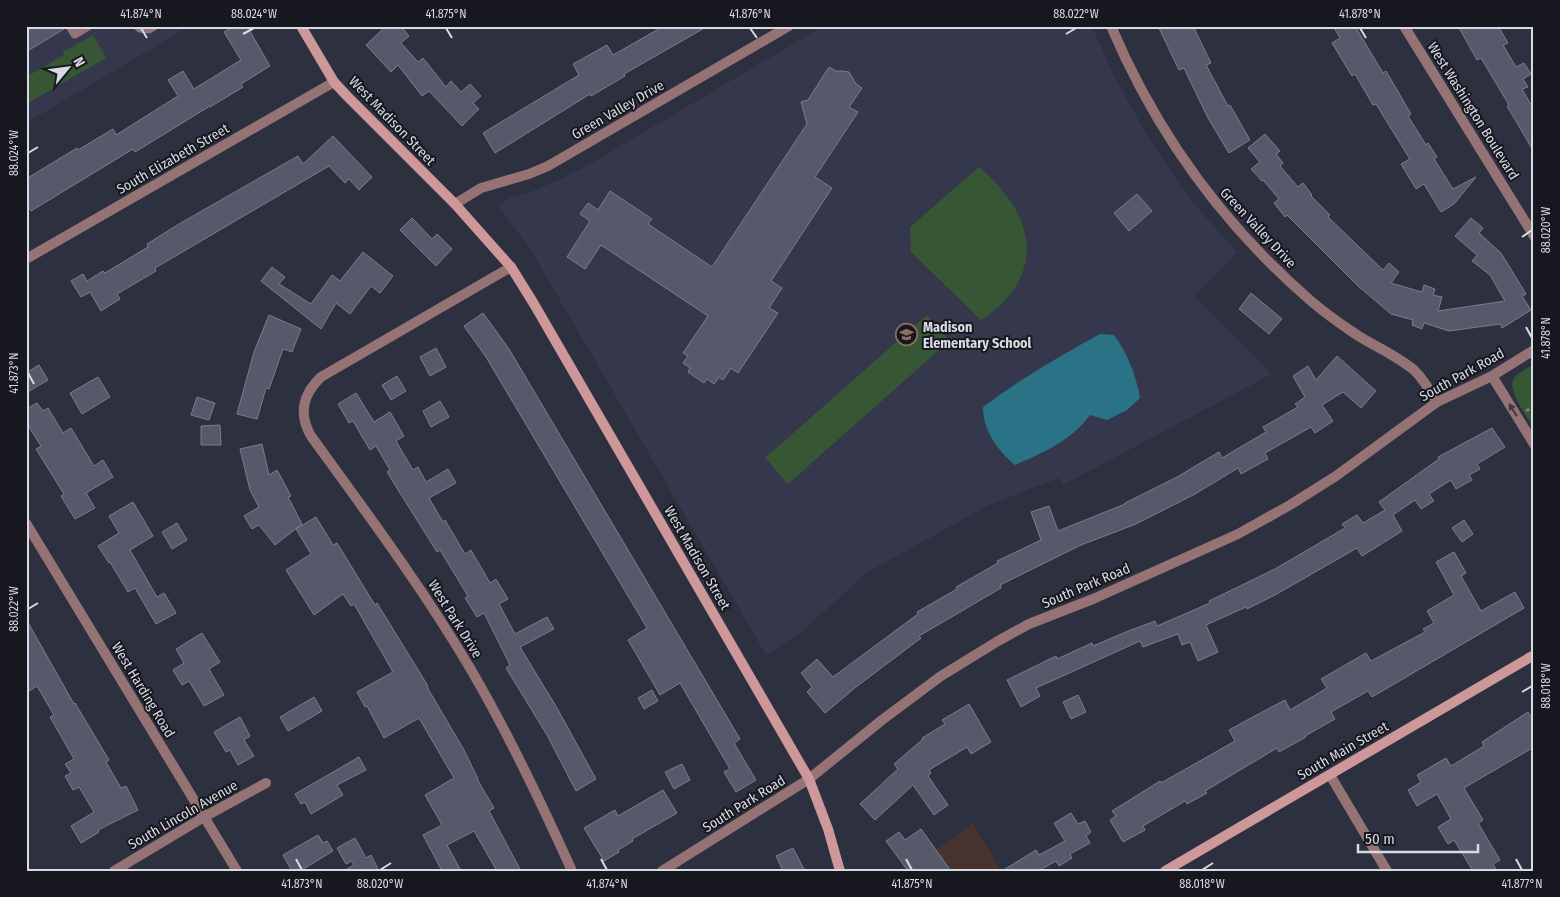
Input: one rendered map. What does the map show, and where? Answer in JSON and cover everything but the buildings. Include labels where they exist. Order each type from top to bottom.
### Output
[{"type":"street","name":"West Madison Street","points":[[301,26],[334,82],[455,204],[510,267],[534,304],[809,779],[828,829],[840,871]]},
{"type":"street","name":"Green Valley Drive","points":[[455,204],[481,188],[529,174],[548,166],[789,26]]},
{"type":"street","name":"Green Valley Drive","points":[[1112,26],[1154,113],[1184,160],[1222,211],[1278,272],[1354,333],[1400,360],[1413,370],[1423,380],[1437,402]]},
{"type":"street","name":"West Washington Boulevard","points":[[1404,26],[1534,236]]},
{"type":"street","name":"South Elizabeth Street","points":[[26,259],[334,82]]},
{"type":"street","name":"West Park Drive","points":[[510,267],[321,377],[304,401],[306,427],[393,548],[470,668],[506,732],[539,798],[572,871]]},
{"type":"street","name":"South Park Road","points":[[662,871],[809,779],[940,676],[968,659],[1029,624],[1093,599],[1190,556],[1238,534],[1282,510],[1336,476],[1437,402],[1492,376],[1534,350]]},
{"type":"street","points":[[1492,376],[1534,444]]},
{"type":"street","name":"West Harding Road","points":[[26,523],[237,871]]},
{"type":"street","name":"South Main Street","points":[[1166,871],[1534,656]]},
{"type":"street","points":[[1330,775],[1387,871]]},
{"type":"street","name":"South Lincoln Avenue","points":[[114,871],[204,817],[266,784]]},
{"type":"lane","points":[[70,26],[75,34],[88,26]]},
{"type":"lane","points":[[138,26],[149,29],[154,26]]},
{"type":"shaded area","points":[[26,26],[190,26],[26,123]]},
{"type":"shaded area","name":"Madison Elementary School","points":[[823,26],[1092,26],[1113,74],[1142,126],[1175,178],[1196,206],[1237,252],[1195,296],[1272,374],[1063,485],[1059,478],[989,505],[868,572],[800,633],[766,655],[532,252],[498,205],[512,197],[559,180],[592,163]]},
{"type":"shaded area","points":[[973,823],[1001,871],[906,871]]},
{"type":"green space","points":[[93,35],[106,58],[26,104],[26,77],[64,55],[63,52]]},
{"type":"green space","points":[[979,167],[998,185],[1013,204],[1022,224],[1026,244],[1025,264],[1017,284],[1003,302],[981,320],[911,252],[910,227]]},
{"type":"green space","points":[[927,315],[949,341],[788,484],[765,458]]},
{"type":"green space","points":[[1534,364],[1534,428],[1518,403],[1512,383],[1518,374]]},
{"type":"water","points":[[1100,334],[1114,335],[1119,342],[1131,365],[1140,398],[1127,410],[1107,420],[1090,415],[1066,439],[1015,465],[1002,453],[988,432],[983,407],[1040,368]]},
{"type":"place","name":"Madison Elementary School","points":[[907,335]]}]
